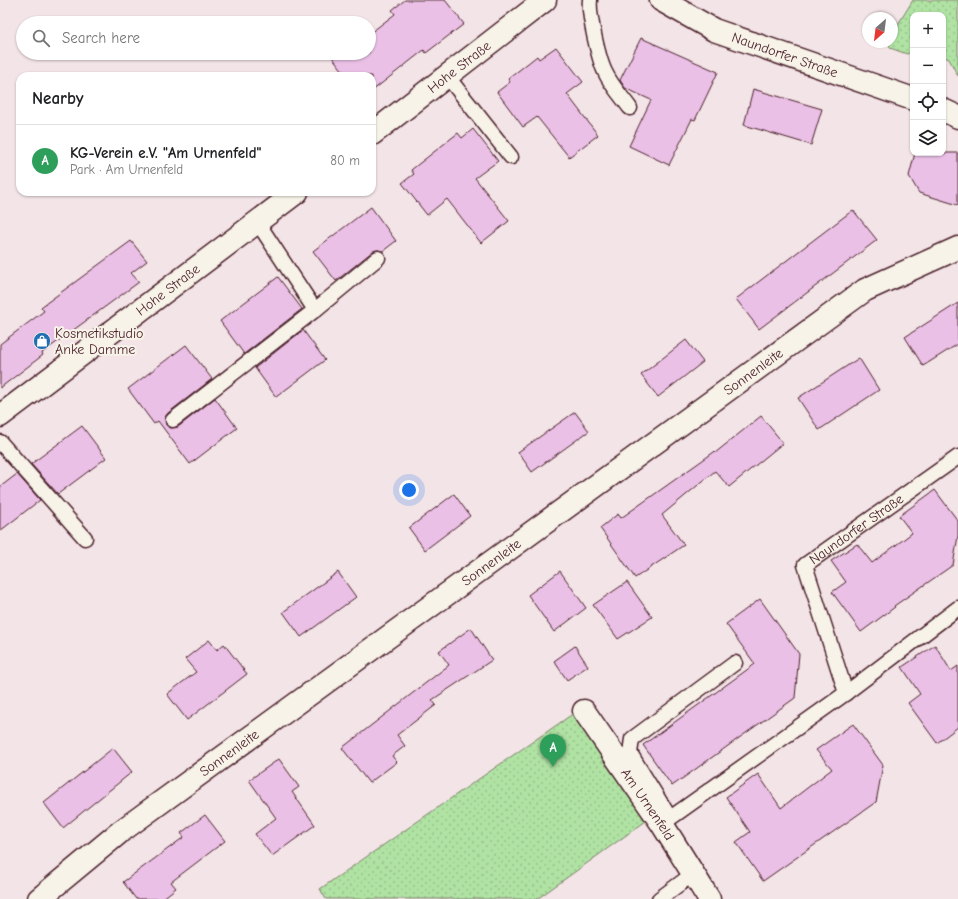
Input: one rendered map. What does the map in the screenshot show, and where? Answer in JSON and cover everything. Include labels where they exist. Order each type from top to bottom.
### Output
[{"type":"street","name":"Hohe Straße","points":[[376,131],[545,0]]},
{"type":"street","name":"Naundorfer Straße","points":[[661,0],[714,30],[910,98]]},
{"type":"street","points":[[946,111],[958,117]]},
{"type":"street","name":"Hohe Straße","points":[[0,416],[292,196]]},
{"type":"street","name":"Sonnenleite","points":[[39,899],[120,832],[865,290],[958,248]]},
{"type":"street","name":"Am Urnenfeld","points":[[584,711],[666,821],[693,874],[709,899]]},
{"type":"lane","points":[[590,0],[589,5],[593,27],[605,72],[630,108]]},
{"type":"lane","points":[[446,76],[511,157]]},
{"type":"lane","points":[[258,222],[315,310]]},
{"type":"lane","points":[[173,420],[315,310],[378,258]]},
{"type":"lane","points":[[0,442],[85,538]]},
{"type":"lane","name":"Naundorfer Straße","points":[[846,693],[805,566],[958,457]]},
{"type":"lane","points":[[735,663],[632,739],[630,753],[666,821],[846,693],[958,608]]},
{"type":"lane","points":[[659,899],[693,874]]},
{"type":"green space","points":[[913,0],[958,0],[958,76],[949,59],[946,58],[946,12],[910,12],[910,52],[907,54],[890,48],[898,48],[898,24]]},
{"type":"green space","points":[[574,713],[646,821],[537,899],[326,899],[320,889]]},
{"type":"building","points":[[405,0],[445,0],[464,24],[426,53],[424,50],[376,88],[376,72],[344,72],[334,60],[376,60],[376,29],[395,14],[392,10]]},
{"type":"building","points":[[641,38],[718,72],[695,120],[692,119],[669,165],[629,146],[651,100],[625,88],[620,80]]},
{"type":"building","points":[[556,47],[583,82],[567,94],[598,135],[569,157],[537,117],[523,127],[497,92],[510,82],[508,79],[537,56],[539,59]]},
{"type":"building","points":[[753,89],[822,109],[811,145],[744,125]]},
{"type":"building","points":[[473,129],[498,161],[475,178],[509,221],[481,243],[447,199],[427,215],[402,183],[414,174],[411,170],[458,133],[462,138]]},
{"type":"building","points":[[946,153],[958,153],[958,205],[919,193],[909,176],[914,156],[946,156]]},
{"type":"building","points":[[371,207],[396,241],[383,251],[373,251],[336,281],[313,251]]},
{"type":"building","points":[[853,210],[877,240],[759,329],[736,299]]},
{"type":"building","points":[[131,241],[147,261],[131,273],[139,282],[42,353],[43,355],[0,388],[0,344],[44,311],[41,307]]},
{"type":"building","points":[[278,277],[302,309],[244,354],[220,321]]},
{"type":"building","points":[[958,303],[958,344],[923,366],[905,337]]},
{"type":"building","points":[[303,330],[325,360],[276,397],[255,368]]},
{"type":"building","points":[[686,340],[703,362],[658,397],[641,375]]},
{"type":"building","points":[[186,345],[212,379],[168,413],[165,417],[166,425],[170,428],[178,427],[215,398],[237,428],[190,464],[158,421],[154,424],[128,389]]},
{"type":"building","points":[[859,358],[879,390],[819,430],[798,398]]},
{"type":"building","points":[[575,412],[589,431],[532,472],[518,452]]},
{"type":"building","points":[[761,416],[783,443],[729,487],[715,471],[662,515],[684,545],[635,578],[600,528],[618,514],[621,518],[714,452],[715,453]]},
{"type":"building","points":[[82,426],[106,458],[58,494],[31,464]]},
{"type":"building","points":[[17,474],[40,500],[0,531],[0,487]]},
{"type":"building","points":[[935,490],[958,521],[958,536],[953,565],[894,606],[895,607],[861,632],[832,592],[846,582],[831,561],[857,544],[872,563],[912,533],[899,516]]},
{"type":"building","points":[[454,494],[470,516],[425,550],[409,528]]},
{"type":"building","points":[[560,571],[586,608],[554,632],[528,595]]},
{"type":"building","points":[[338,572],[356,597],[301,637],[283,612]]},
{"type":"building","points":[[627,582],[652,617],[618,639],[593,605]]},
{"type":"building","points":[[760,599],[799,654],[795,698],[672,786],[643,745],[755,664],[726,624]]},
{"type":"building","points":[[471,628],[492,660],[432,700],[436,705],[397,735],[405,746],[392,756],[397,762],[369,783],[342,748],[449,665],[439,651]]},
{"type":"building","points":[[209,640],[217,650],[224,644],[247,674],[187,720],[167,694],[196,672],[185,659]]},
{"type":"building","points":[[935,645],[951,671],[958,666],[958,727],[937,743],[908,703],[920,694],[902,667]]},
{"type":"building","points":[[575,646],[588,666],[567,680],[554,661]]},
{"type":"building","points":[[853,724],[883,765],[876,802],[763,881],[736,842],[750,832],[726,797],[758,774],[781,808],[832,769],[816,750]]},
{"type":"building","points":[[113,748],[132,772],[63,828],[44,803]]},
{"type":"building","points":[[279,759],[299,787],[292,792],[315,825],[272,856],[255,834],[276,818],[249,780]]},
{"type":"building","points":[[205,815],[225,841],[171,882],[176,888],[162,899],[136,899],[123,882],[184,837],[181,833]]},
{"type":"place","name":"Kosmetikstudio Anke Damme","points":[[42,341]]},
{"type":"place","name":"KG-Verein e.V. \"Am Urnenfeld\"","points":[[553,767]]}]
